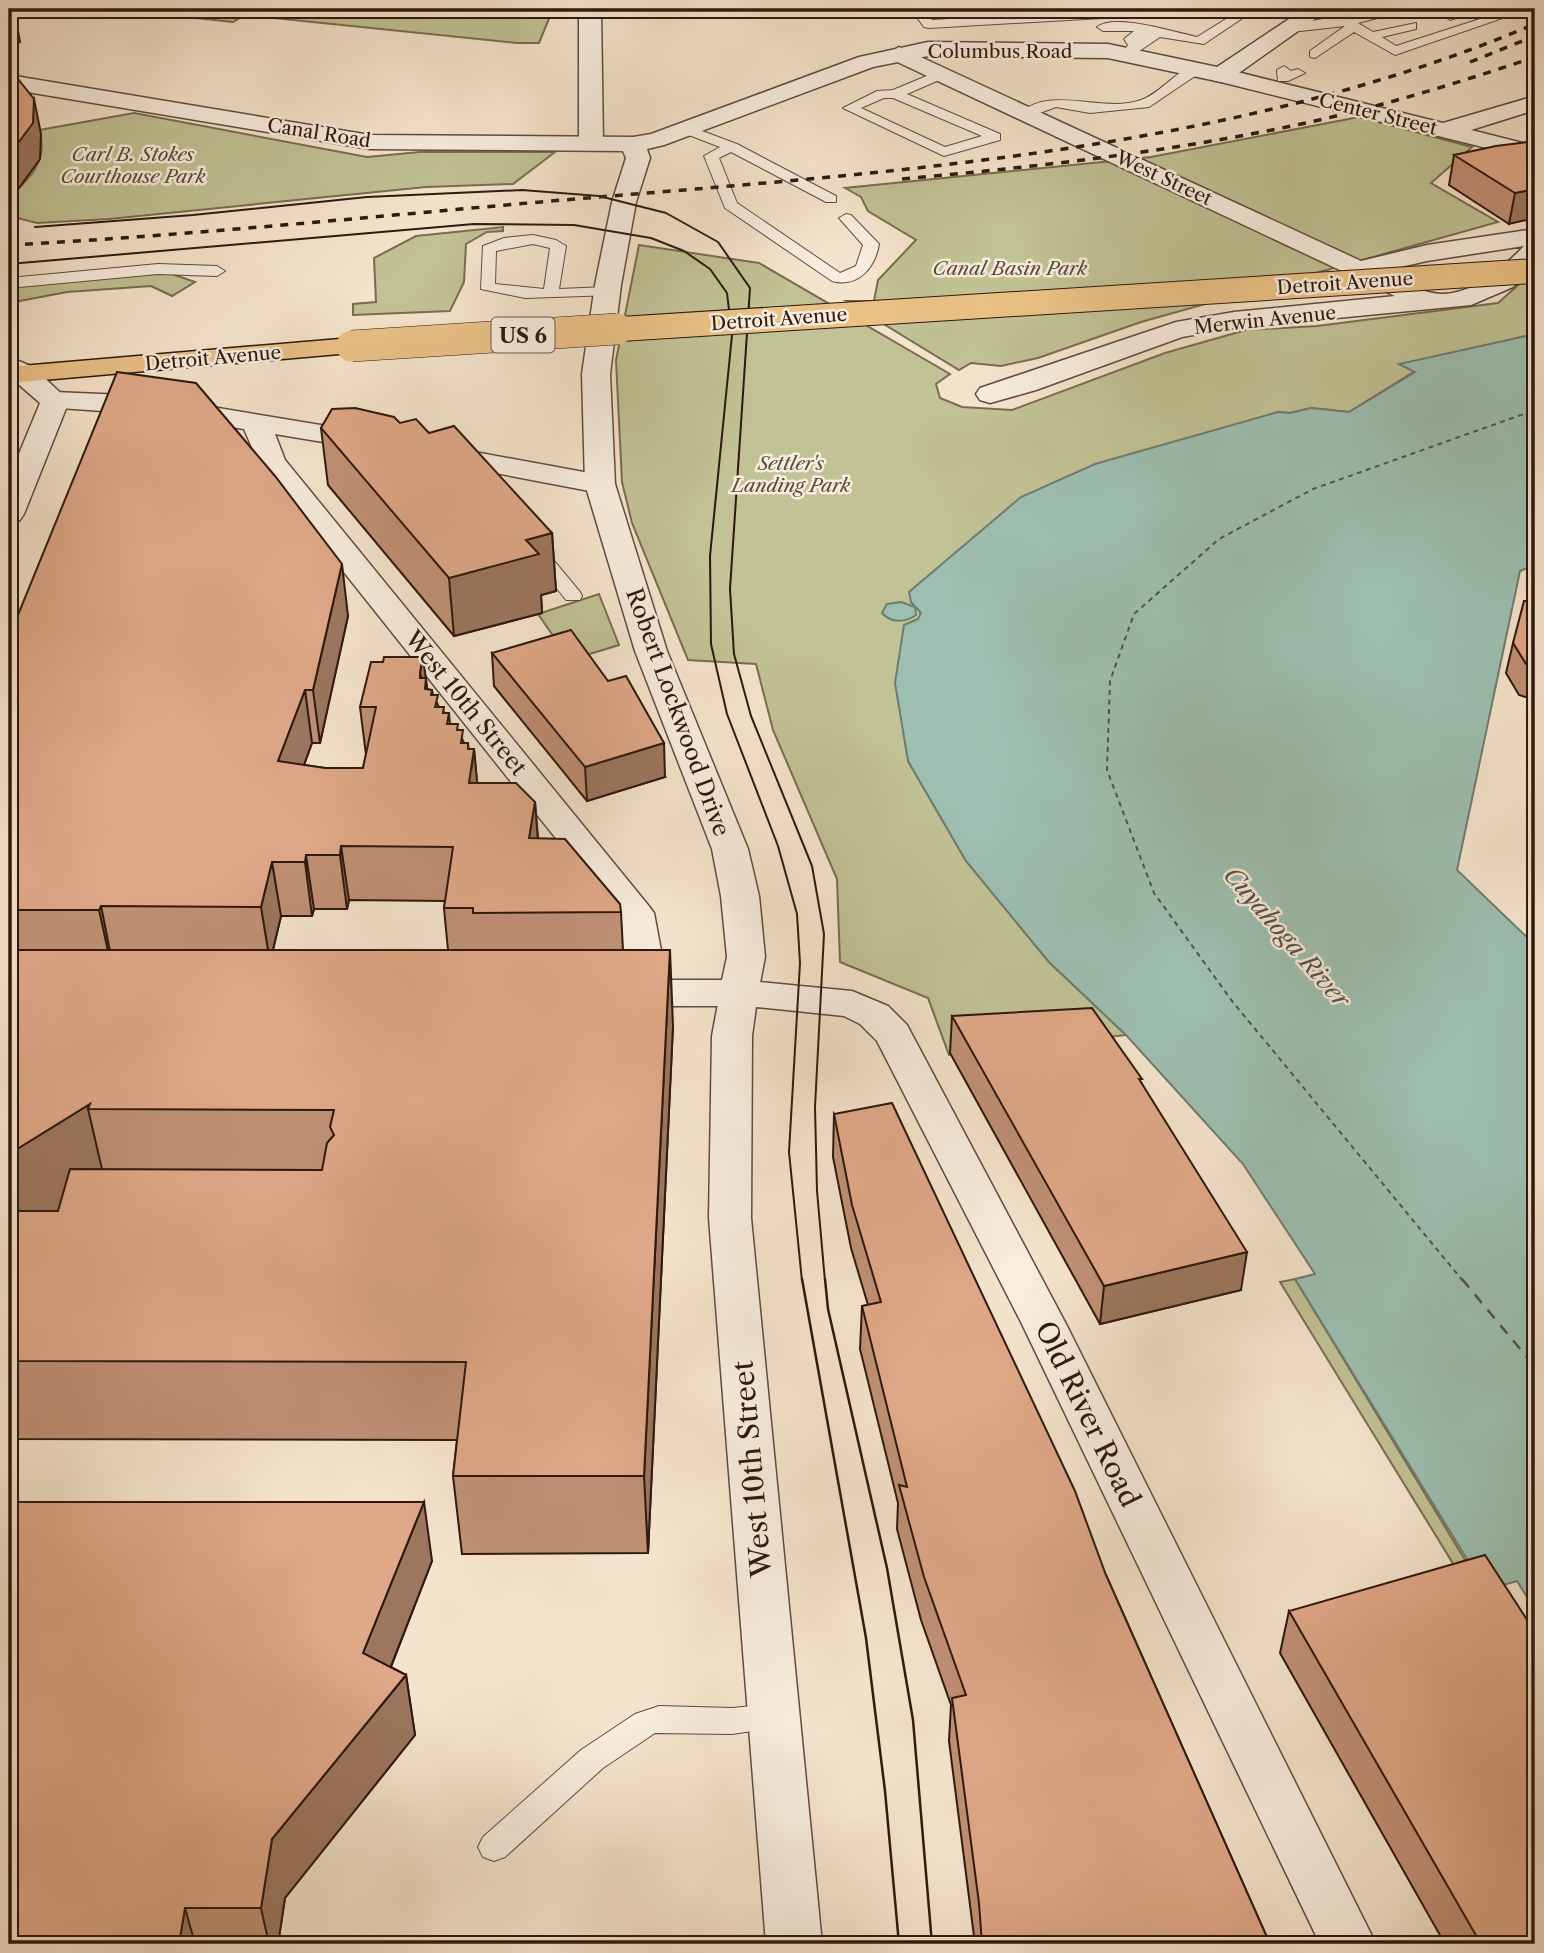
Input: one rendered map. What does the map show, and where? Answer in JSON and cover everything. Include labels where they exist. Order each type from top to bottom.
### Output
[{"type":"main road","name":"Detroit Avenue","points":[[12,371],[352,346],[1535,271]]},
{"type":"street","points":[[590,9],[591,143]]},
{"type":"street","points":[[1221,75],[1318,9]]},
{"type":"street","name":"Columbus Road","points":[[633,144],[899,54],[967,48],[1132,50],[1221,75]]},
{"type":"street","name":"West Street","points":[[899,54],[1430,303]]},
{"type":"street","name":"Center Street","points":[[1221,75],[1294,70],[1443,130],[1535,153]]},
{"type":"street","name":"Canal Road","points":[[9,82],[370,142],[633,144]]},
{"type":"street","points":[[1443,130],[1535,103]]},
{"type":"street","name":"Robert Lockwood Drive","points":[[633,144],[638,158],[624,202],[607,292],[596,374],[600,484],[651,652],[730,849],[740,896],[746,957],[739,993]]},
{"type":"street","points":[[1358,269],[1427,253],[1535,237]]},
{"type":"street","name":"Merwin Avenue","points":[[990,394],[1026,384],[1176,330],[1234,320],[1471,297],[1504,281],[1535,250]]},
{"type":"street","points":[[12,371],[55,401],[146,405],[404,448],[499,473],[600,484]]},
{"type":"street","points":[[12,498],[55,401]]},
{"type":"street","name":"West 10th Street","points":[[256,423],[271,462],[635,913],[650,993]]},
{"type":"street","name":"Old River Road","points":[[584,992],[739,993],[852,1004],[874,1015],[893,1034],[1044,1324],[1348,1944]]},
{"type":"street","name":"West 10th Street","points":[[739,993],[732,1036],[730,1218],[794,1944]]},
{"type":"lane","points":[[917,9],[929,24],[1189,9]]},
{"type":"lane","points":[[1132,50],[1153,37],[1156,30],[1189,9]]},
{"type":"lane","points":[[1048,29],[1128,26],[1199,41],[1250,9]]},
{"type":"lane","points":[[1291,28],[1350,24],[1405,9]]},
{"type":"lane","points":[[1450,16],[1475,9]]},
{"type":"lane","points":[[1350,24],[1395,51],[1523,9]]},
{"type":"lane","points":[[1294,70],[1350,24]]},
{"type":"lane","points":[[1371,36],[1411,26]]},
{"type":"lane","points":[[1026,114],[1055,103],[1090,108],[1144,104],[1196,69]]},
{"type":"lane","points":[[895,94],[995,137],[944,152],[850,108],[870,98],[895,94],[941,74]]},
{"type":"lane","points":[[686,128],[732,147],[831,199]]},
{"type":"lane","points":[[732,147],[711,156],[730,205],[836,278],[849,278],[858,273],[870,257],[871,244],[845,218]]},
{"type":"lane","points":[[551,292],[558,246],[545,241],[530,241],[498,244],[488,249],[487,286],[492,290],[551,292],[607,292]]},
{"type":"lane","points":[[9,283],[158,269],[217,271]]},
{"type":"lane","points":[[520,531],[573,596]]},
{"type":"lane","points":[[494,1847],[592,1759],[646,1723],[659,1719],[732,1721],[775,1717]]},
{"type":"green space","points":[[111,9],[553,9],[539,43],[517,43],[245,15],[233,22]]},
{"type":"green space","name":"Carl B. Stokes Courthouse Park","points":[[134,113],[367,157],[420,152],[555,152],[513,184],[426,187],[109,219],[37,223],[9,216],[9,197],[30,176],[39,160],[39,130]]},
{"type":"green space","name":"Canal Basin Park","points":[[1359,117],[1472,147],[1431,183],[1498,222],[1141,322],[1038,358],[1001,366],[971,363],[959,370],[846,301],[874,301],[878,280],[916,240],[868,211],[861,197],[845,188],[1151,157]]},
{"type":"green space","points":[[503,227],[503,231],[487,232],[466,244],[464,282],[450,311],[353,315],[353,304],[376,302],[374,258],[416,236]]},
{"type":"green space","name":"Settler's Landing Park","points":[[639,245],[759,263],[950,374],[936,384],[940,398],[962,407],[1012,410],[1165,353],[1246,330],[1317,326],[1498,303],[1535,270],[1535,334],[1401,365],[1415,371],[1349,412],[1311,408],[1290,413],[1278,412],[1209,433],[921,609],[908,761],[966,861],[1049,962],[1126,1035],[949,1055],[928,998],[840,962],[837,879],[773,730],[756,664],[688,660],[632,523],[622,482],[616,360]]},
{"type":"green space","points":[[158,269],[195,282],[172,296],[151,286],[67,292],[9,303],[9,289],[71,275]]},
{"type":"green space","points":[[599,594],[619,645],[570,660],[538,614]]},
{"type":"green space","points":[[1295,1279],[1485,1593],[1473,1596],[1280,1282]]},
{"type":"water","name":"Cuyahoga River","points":[[1535,334],[1535,565],[1520,571],[1457,870],[1535,945],[1535,1610],[1517,1581],[1486,1590],[1295,1279],[1315,1274],[1243,1164],[1126,1035],[1049,962],[966,861],[908,761],[895,683],[904,625],[918,619],[921,613],[911,602],[909,592],[1021,497],[1095,464],[1278,412],[1290,413],[1311,408],[1349,412],[1415,372],[1399,364]]},
{"type":"water","points":[[901,602],[915,607],[916,615],[898,621],[882,613],[887,604]]},
{"type":"building","points":[[9,71],[34,99],[33,123],[9,154]]},
{"type":"building","points":[[1535,141],[1535,189],[1515,193],[1454,155],[1496,146]]},
{"type":"building","points":[[117,372],[196,383],[275,476],[342,564],[313,690],[305,690],[278,761],[325,768],[363,768],[376,707],[360,707],[371,662],[383,662],[384,657],[423,657],[420,678],[426,678],[425,689],[432,690],[431,695],[438,695],[435,707],[444,707],[443,713],[449,713],[447,724],[458,724],[457,730],[463,730],[461,743],[468,743],[468,749],[474,749],[469,783],[516,783],[535,802],[529,838],[565,839],[620,904],[621,912],[473,913],[473,908],[444,908],[453,847],[341,846],[340,855],[306,855],[305,862],[272,862],[261,907],[101,906],[99,910],[9,910],[9,637]]},
{"type":"building","points":[[355,408],[394,417],[400,423],[416,419],[429,433],[454,426],[552,533],[526,540],[539,554],[449,578],[321,428],[332,409]]},
{"type":"building","points":[[1524,601],[1535,601],[1535,667],[1526,664],[1513,643]]},
{"type":"building","points":[[571,630],[608,681],[626,676],[664,743],[585,767],[492,653]]},
{"type":"building","points":[[9,950],[670,950],[644,1476],[453,1476],[466,1362],[9,1361],[9,1211],[58,1211],[70,1169],[322,1170],[327,1143],[334,1135],[330,1127],[334,1110],[88,1109],[90,1104],[9,1154]]},
{"type":"building","points":[[1092,1008],[1142,1079],[1139,1079],[1247,1252],[1104,1286],[952,1016]]},
{"type":"building","points":[[892,1103],[1075,1491],[1106,1575],[1270,1944],[982,1944],[952,1698],[966,1695],[924,1577],[899,1485],[907,1487],[862,1306],[881,1302],[852,1205],[834,1114]]},
{"type":"building","points":[[9,1502],[424,1502],[363,1653],[406,1675],[272,1839],[261,1908],[185,1908],[179,1944],[9,1944]]},
{"type":"building","points":[[1485,1555],[1535,1632],[1535,1944],[1481,1944],[1289,1611]]},
{"type":"ferry route","points":[[1463,1281],[1232,1001],[1154,893],[1107,770],[1110,681],[1134,614],[1219,539],[1313,489],[1535,410]]},
{"type":"ferry route","points":[[1462,1279],[1535,1367]]},
{"type":"tram line","points":[[35,227],[193,215],[367,197],[522,190],[599,196],[666,213],[718,242],[750,288],[730,589],[734,654],[751,716],[812,866],[824,934],[815,1107],[817,1191],[825,1281]]},
{"type":"tram line","points":[[9,264],[474,224],[574,225],[651,238],[684,251],[710,269],[727,293],[732,335],[710,556],[711,644],[727,714],[778,846],[797,914],[800,963],[789,1152],[802,1281]]},
{"type":"tram line","points":[[802,1279],[866,1638],[885,1791],[899,1944]]},
{"type":"tram line","points":[[825,1279],[828,1309],[887,1568],[913,1720],[932,1944]]},
{"type":"railway","points":[[9,245],[221,230],[818,178],[1063,149],[1184,128],[1304,101],[1421,67],[1535,24]]},
{"type":"railway","points":[[1470,62],[1535,36]]},
{"type":"railway","points":[[902,179],[1102,158],[1251,134],[1389,102],[1535,57]]}]
